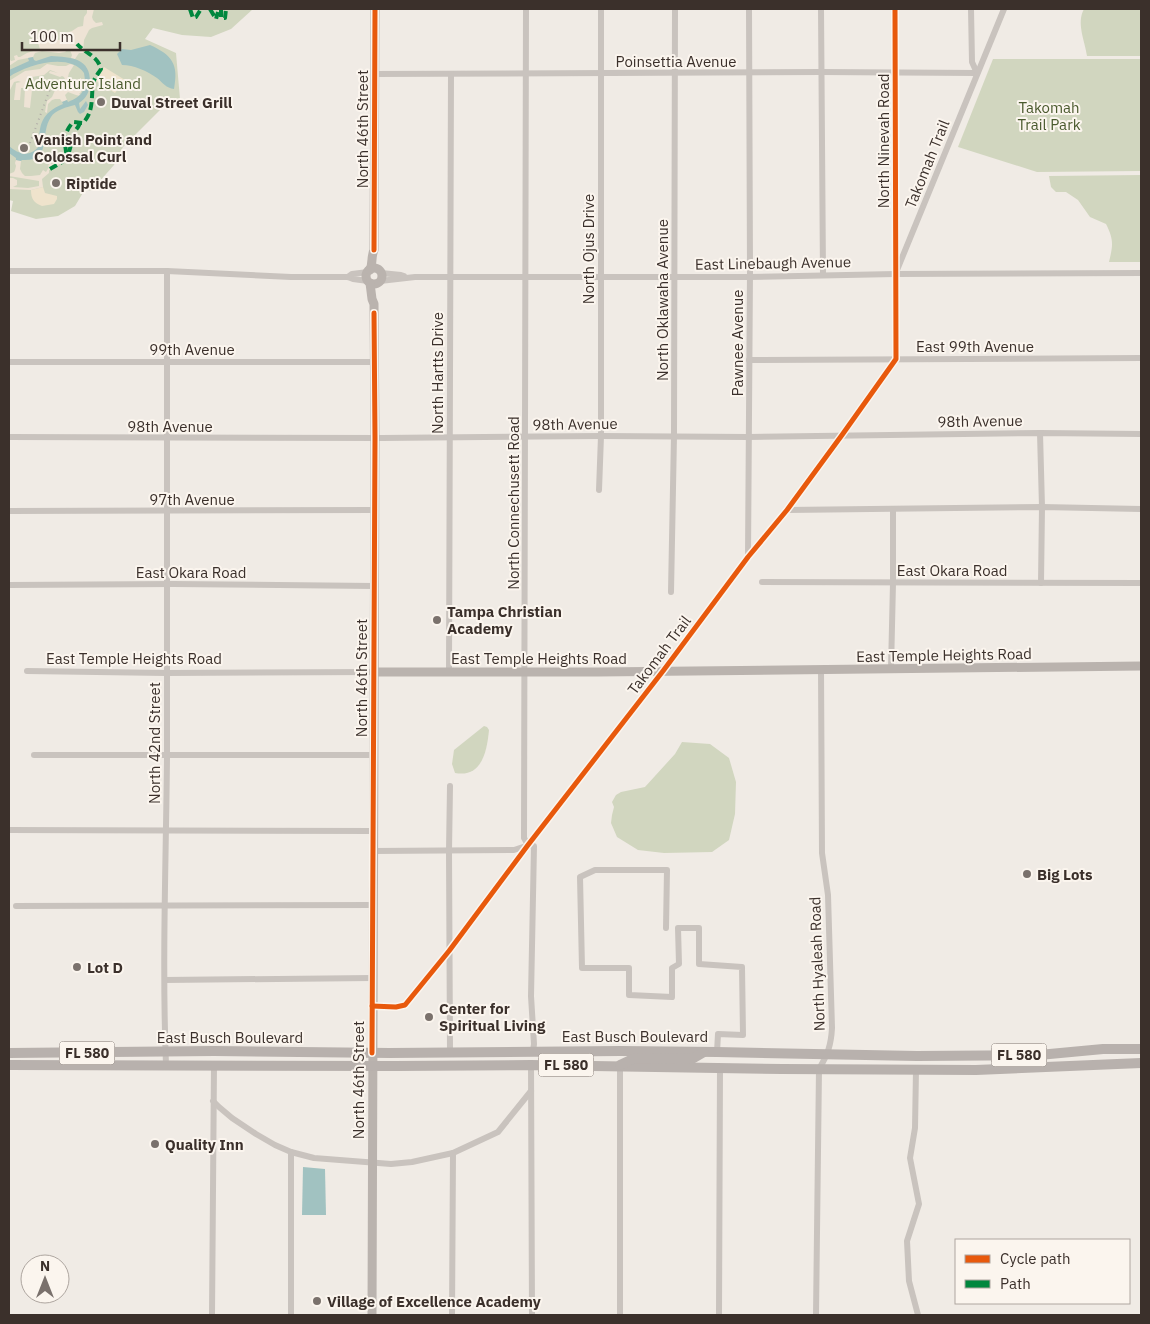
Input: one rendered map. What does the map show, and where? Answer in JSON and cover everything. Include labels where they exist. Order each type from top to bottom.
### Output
[{"type":"main road","name":"East Busch Boulevard","points":[[10,1054],[218,1051],[620,1051],[917,1056],[1038,1055],[1104,1049],[1141,1049]]},
{"type":"main road","points":[[467,1065],[475,1060],[516,1060],[524,1058],[533,1051]]},
{"type":"main road","points":[[545,1065],[556,1060],[601,1061],[620,1051]]},
{"type":"main road","points":[[620,1065],[635,1058],[692,1059],[705,1052]]},
{"type":"main road","points":[[976,1070],[988,1064],[1020,1061],[1038,1055]]},
{"type":"main road","name":"East Busch Boulevard","points":[[9,1065],[372,1066],[531,1064],[976,1070],[1141,1063]]},
{"type":"street","name":"North 46th Street","points":[[372,1315],[374,304],[376,291],[372,254],[374,250],[375,9]]},
{"type":"street","name":"North Connechusett Road","points":[[526,9],[524,838],[528,845],[534,846],[531,996],[533,1051]]},
{"type":"street","name":"North Ojus Drive","points":[[599,490],[601,436],[601,9]]},
{"type":"street","name":"North Oklawaha Avenue","points":[[671,592],[674,436],[675,9]]},
{"type":"street","name":"Pawnee Avenue","points":[[748,556],[749,9]]},
{"type":"street","points":[[822,9],[823,275]]},
{"type":"street","name":"North Ninevah Road","points":[[895,9],[895,274]]},
{"type":"street","points":[[971,9],[972,62],[977,73]]},
{"type":"street","name":"Takomah Trail","points":[[372,1006],[406,1006],[663,671],[748,556],[787,510],[896,359],[895,274],[1004,9]]},
{"type":"street","name":"Poinsettia Avenue","points":[[375,74],[977,73]]},
{"type":"street","name":"North Hartts Drive","points":[[449,672],[451,74]]},
{"type":"street","name":"East Linebaugh Avenue","points":[[9,271],[168,271],[291,277],[348,277],[353,279],[450,276],[749,277],[895,274],[1141,273]]},
{"type":"street","name":"North 42nd Street","points":[[166,1065],[168,271]]},
{"type":"street","name":"East 99th Avenue","points":[[749,360],[1141,358]]},
{"type":"street","name":"99th Avenue","points":[[9,362],[374,362]]},
{"type":"street","points":[[1040,433],[1042,507],[1041,582]]},
{"type":"street","name":"98th Avenue","points":[[9,437],[526,438],[1040,433],[1141,434]]},
{"type":"street","points":[[787,510],[1042,507],[1141,509]]},
{"type":"street","points":[[891,669],[893,509]]},
{"type":"street","name":"97th Avenue","points":[[9,511],[374,510]]},
{"type":"street","name":"East Okara Road","points":[[762,582],[1141,583]]},
{"type":"street","name":"East Okara Road","points":[[9,586],[374,586]]},
{"type":"street","name":"East Temple Heights Road","points":[[27,671],[166,673],[525,672],[1141,666]]},
{"type":"street","name":"North Hyaleah Road","points":[[816,1315],[819,1069],[831,1043],[832,1028],[828,895],[822,853],[821,670]]},
{"type":"street","points":[[34,755],[374,755]]},
{"type":"street","points":[[450,786],[450,1052]]},
{"type":"street","points":[[9,830],[374,831]]},
{"type":"street","points":[[374,851],[514,850],[528,845]]},
{"type":"street","points":[[666,928],[667,870],[595,870],[580,877],[582,968],[629,968],[629,996],[672,997],[672,968],[679,964],[678,928],[699,928],[699,964],[742,967],[743,1035],[718,1034],[717,1052]]},
{"type":"street","points":[[16,906],[373,905]]},
{"type":"street","points":[[165,980],[372,978]]},
{"type":"street","points":[[531,1064],[532,1315]]},
{"type":"street","points":[[212,1315],[214,1065]]},
{"type":"street","points":[[620,1065],[620,1315]]},
{"type":"street","points":[[719,1315],[720,1068]]},
{"type":"street","points":[[916,1070],[915,1128],[910,1158],[919,1204],[906,1241],[909,1281],[918,1315]]},
{"type":"street","points":[[214,1101],[232,1118],[256,1134],[291,1152],[314,1158],[391,1164],[412,1162],[453,1153],[498,1132],[531,1091]]},
{"type":"street","points":[[291,1152],[291,1315]]},
{"type":"street","points":[[452,1315],[453,1153]]},
{"type":"green space","name":"Adventure Island","points":[[9,9],[253,9],[231,29],[211,37],[182,35],[153,28],[145,39],[176,53],[180,99],[170,100],[123,147],[114,165],[92,190],[84,191],[75,206],[58,216],[36,219],[11,211],[13,201],[9,200]]},
{"type":"green space","points":[[1084,9],[1141,9],[1141,56],[1087,56],[1081,26]]},
{"type":"green space","name":"Takomah Trail Park","points":[[993,59],[1141,59],[1141,171],[1037,172],[958,147]]},
{"type":"green space","points":[[1141,175],[1141,262],[1109,262],[1112,243],[1106,224],[1090,217],[1078,200],[1066,192],[1056,192],[1051,187],[1049,176]]},
{"type":"green space","points":[[484,726],[489,730],[487,746],[481,761],[471,771],[455,773],[452,764],[454,750]]},
{"type":"green space","points":[[682,742],[710,744],[729,758],[736,782],[735,814],[729,840],[712,852],[664,853],[638,850],[617,837],[611,823],[614,807],[612,802],[616,795],[621,792],[645,787],[675,754]]},
{"type":"sand","points":[[104,67],[125,80],[115,93],[96,81]]},
{"type":"sand","points":[[43,187],[45,193],[57,196],[54,204],[42,206],[34,200],[31,190]]},
{"type":"shaded area","points":[[87,9],[94,9],[93,20],[96,23],[102,22],[103,25],[89,30],[84,40],[83,53],[79,53],[75,59],[71,58],[72,55],[68,49],[65,52],[59,53],[42,51],[35,53],[33,57],[18,60],[9,66],[9,58],[11,61],[15,60],[14,56],[20,57],[40,49],[38,43],[41,39],[42,43],[48,36],[59,40],[66,33],[83,26]]},
{"type":"shaded area","points":[[47,64],[58,66],[74,65],[69,73],[66,85],[70,87],[70,80],[73,79],[73,89],[81,89],[81,78],[83,86],[79,94],[80,96],[68,92],[65,95],[67,100],[62,102],[60,99],[52,100],[48,104],[47,113],[45,112],[47,101],[52,97],[56,88],[60,89],[65,79],[64,77],[49,73],[50,71],[58,73],[50,70],[44,75],[32,77],[30,108],[24,107],[25,88],[21,88],[20,100],[14,100],[16,83],[21,82],[14,82],[9,92],[9,81],[25,71],[40,69]]},
{"type":"shaded area","points":[[16,160],[21,161],[20,169],[25,176],[40,175],[43,170],[46,172],[50,163],[59,161],[61,163],[52,170],[49,170],[49,173],[42,179],[43,187],[31,190],[9,189],[9,178],[17,180],[17,185],[13,187],[28,188],[39,186],[39,181],[9,176],[15,170]]},
{"type":"water","points":[[150,45],[164,53],[172,61],[175,73],[174,89],[145,71],[122,65],[117,54],[122,49],[131,50]]},
{"type":"water","points":[[51,56],[72,58],[87,68],[90,83],[89,89],[86,97],[79,103],[80,109],[86,101],[88,105],[84,112],[80,114],[75,105],[55,112],[48,124],[44,146],[38,157],[21,161],[16,160],[9,153],[9,146],[24,154],[35,150],[39,146],[43,120],[50,111],[63,104],[62,102],[67,100],[68,102],[77,97],[83,91],[85,83],[84,73],[68,63],[58,62],[37,65],[26,68],[9,77],[9,70],[29,61],[28,58],[33,57],[36,61]]},
{"type":"water","points":[[303,1167],[325,1169],[326,1215],[302,1215]]},
{"type":"railway","points":[[30,143],[53,81]]},
{"type":"marked path","points":[[190,9],[193,18],[196,17],[201,9]]},
{"type":"marked path","points":[[210,9],[216,19],[218,12]]},
{"type":"marked path","points":[[221,9],[221,18],[225,18],[226,9]]},
{"type":"marked path","points":[[50,169],[67,159],[65,139],[67,131],[73,122],[83,123],[87,118],[95,78],[101,69],[97,61],[77,44]]},
{"type":"marked path","points":[[69,152],[75,131],[80,123]]},
{"type":"cycle path","points":[[374,250],[375,9]]},
{"type":"cycle path","points":[[372,1006],[396,1007],[405,1005],[449,951],[748,557],[787,510],[896,359],[895,9]]},
{"type":"cycle path","points":[[372,1053],[374,313]]},
{"type":"place","name":"Duval Street Grill","points":[[101,102]]},
{"type":"place","name":"Vanish Point and Colossal Curl","points":[[24,148]]},
{"type":"place","name":"Riptide","points":[[56,183]]},
{"type":"place","name":"Tampa Christian Academy","points":[[437,620]]},
{"type":"place","name":"Big Lots","points":[[1027,874]]},
{"type":"place","name":"Lot D","points":[[77,967]]},
{"type":"place","name":"Center for Spiritual Living","points":[[429,1017]]},
{"type":"place","name":"Quality Inn","points":[[155,1144]]},
{"type":"place","name":"Village of Excellence Academy","points":[[317,1301]]}]
